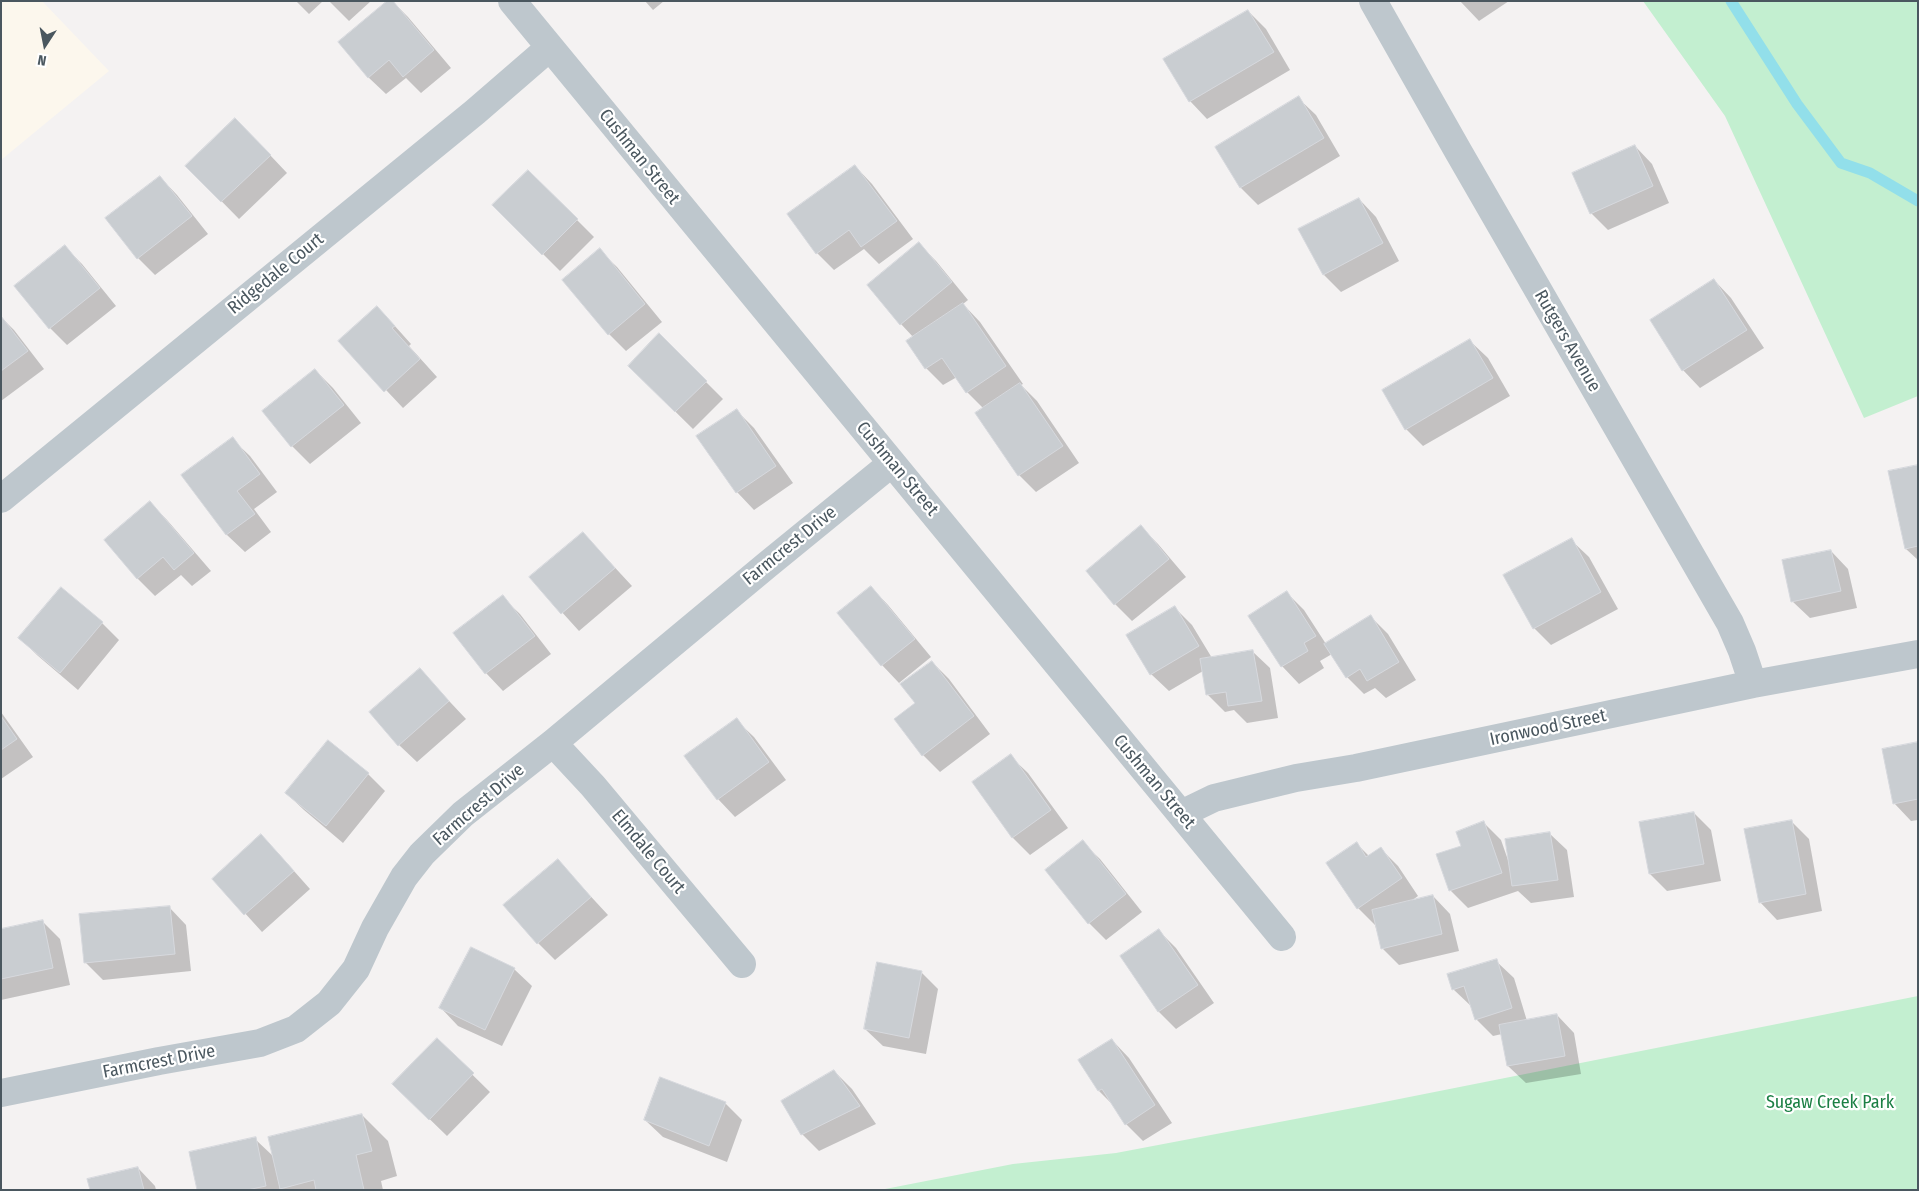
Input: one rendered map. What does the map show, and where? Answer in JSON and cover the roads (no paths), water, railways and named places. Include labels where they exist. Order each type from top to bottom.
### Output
[{"type":"street","name":"Cushman Street","points":[[512,1],[1282,937]]},
{"type":"street","name":"Rutgers Avenue","points":[[1373,1],[1730,623],[1753,684]]},
{"type":"street","name":"Ridgedale Court","points":[[1,499],[475,112],[549,48]]},
{"type":"street","name":"Farmcrest Drive","points":[[1,1093],[260,1043],[296,1029],[329,1003],[356,969],[404,877],[422,854],[463,814],[553,743],[892,464]]},
{"type":"street","name":"Ironwood Street","points":[[1181,814],[1214,798],[1296,778],[1356,768],[1753,684],[1918,654]]},
{"type":"street","name":"Elmdale Court","points":[[553,743],[593,786],[742,964]]},
{"type":"waterway","points":[[1731,1],[1797,104],[1841,163],[1870,173],[1918,201]]},
{"type":"park label","name":"Sugaw Creek Park","points":[[1830,1103]]}]
